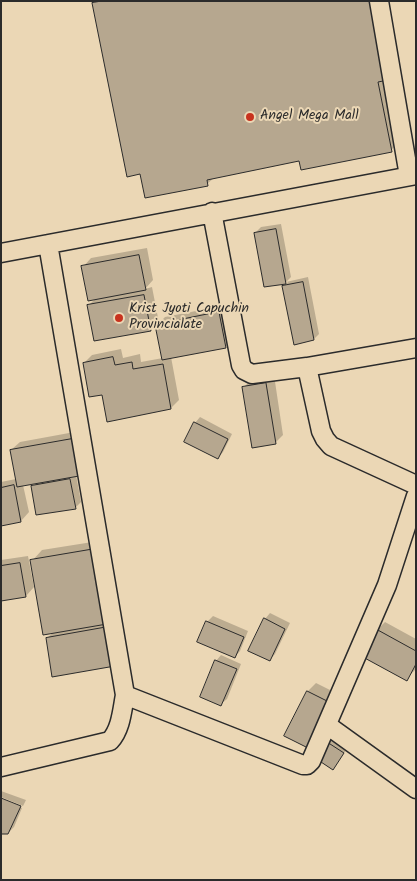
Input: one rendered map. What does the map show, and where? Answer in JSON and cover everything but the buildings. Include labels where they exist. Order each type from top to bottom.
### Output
[{"type":"street","points":[[1,253],[212,212],[413,176],[379,1]]},
{"type":"street","points":[[212,212],[241,365],[244,370],[252,374],[307,368],[416,348]]},
{"type":"street","points":[[1,768],[110,740],[116,734],[119,727],[125,695],[48,244]]},
{"type":"street","points":[[307,368],[324,439],[331,446],[416,485]]},
{"type":"street","points":[[125,695],[306,765],[311,761],[387,585],[416,496]]},
{"type":"street","points":[[327,725],[416,789]]},
{"type":"place","name":"Angel Mega Mall","points":[[250,117]]},
{"type":"place","name":"Krist Jyoti Capuchin Provincialate","points":[[119,318]]}]
